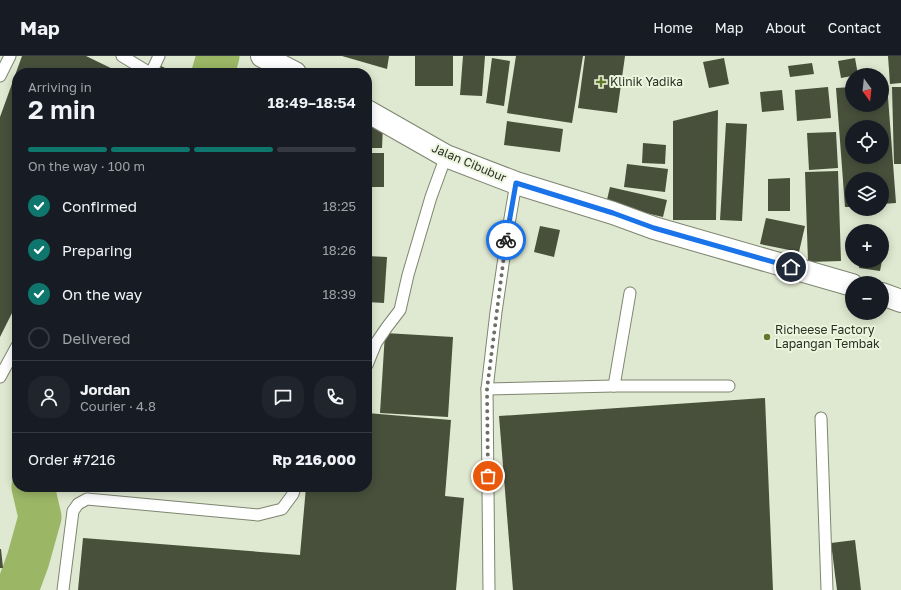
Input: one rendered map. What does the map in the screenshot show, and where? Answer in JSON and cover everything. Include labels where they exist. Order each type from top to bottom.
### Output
[{"type":"street","points":[[262,56],[286,68]]},
{"type":"street","name":"Jalan Cibubur","points":[[372,113],[446,156],[516,183],[613,213],[654,228],[845,282]]},
{"type":"street","points":[[889,297],[901,301]]},
{"type":"lane","points":[[0,76],[10,56]]},
{"type":"lane","points":[[122,56],[142,68]]},
{"type":"lane","points":[[153,68],[159,56]]},
{"type":"lane","points":[[372,353],[376,344],[400,310],[410,268],[446,156]]},
{"type":"lane","points":[[488,590],[487,389],[501,275],[516,183]]},
{"type":"lane","points":[[614,386],[630,293]]},
{"type":"lane","points":[[0,377],[12,355]]},
{"type":"lane","points":[[487,389],[614,386],[729,386]]},
{"type":"lane","points":[[821,418],[827,590]]},
{"type":"lane","points":[[63,590],[73,511],[78,504],[86,499],[258,515],[282,509],[294,492]]},
{"type":"building","points":[[22,56],[86,56],[111,68],[18,68]]},
{"type":"building","points":[[342,56],[389,56],[387,69]]},
{"type":"building","points":[[415,56],[453,56],[453,86],[415,86]]},
{"type":"building","points":[[463,56],[485,56],[482,96],[460,95]]},
{"type":"building","points":[[516,56],[583,56],[572,123],[507,113]]},
{"type":"building","name":"Klinik Yadika","points":[[585,56],[625,56],[617,113],[578,108]]},
{"type":"building","points":[[888,56],[901,56],[901,83],[890,84]]},
{"type":"building","points":[[492,58],[510,61],[504,106],[486,103]]},
{"type":"building","points":[[724,58],[729,84],[709,88],[703,62]]},
{"type":"building","points":[[855,58],[857,68],[845,68],[845,77],[841,78],[838,61]]},
{"type":"building","points":[[812,63],[814,74],[790,77],[788,66]]},
{"type":"building","points":[[12,84],[12,313],[0,337],[0,117]]},
{"type":"building","points":[[828,87],[831,118],[797,121],[795,90]]},
{"type":"building","points":[[845,87],[845,112],[889,112],[889,110],[896,203],[889,204],[889,172],[845,172],[845,207],[836,88]]},
{"type":"building","points":[[892,87],[901,87],[901,164],[894,164]]},
{"type":"building","points":[[782,90],[784,110],[762,112],[760,92]]},
{"type":"building","points":[[718,110],[716,220],[673,220],[673,121]]},
{"type":"building","points":[[507,121],[563,129],[560,152],[504,145]]},
{"type":"building","points":[[372,123],[383,124],[382,148],[372,148]]},
{"type":"building","points":[[726,123],[747,124],[742,221],[720,220]]},
{"type":"building","points":[[836,132],[838,168],[809,170],[807,133]]},
{"type":"building","points":[[643,143],[666,145],[665,164],[642,163]]},
{"type":"building","points":[[372,153],[384,153],[384,187],[372,187]]},
{"type":"building","points":[[627,164],[668,169],[665,192],[624,187]]},
{"type":"building","points":[[838,171],[841,261],[808,262],[805,172]]},
{"type":"building","points":[[790,178],[790,211],[768,211],[768,179]]},
{"type":"building","points":[[610,187],[667,200],[663,217],[606,204]]},
{"type":"building","points":[[766,218],[805,226],[799,252],[760,244]]},
{"type":"building","points":[[540,226],[560,230],[554,257],[534,252]]},
{"type":"building","points":[[372,256],[387,257],[384,303],[372,302]]},
{"type":"building","points":[[859,268],[881,268],[880,271]]},
{"type":"building","points":[[385,333],[453,337],[448,417],[380,413]]},
{"type":"building","points":[[765,398],[773,590],[513,590],[499,416]]},
{"type":"building","points":[[372,413],[451,420],[445,496],[464,498],[456,590],[78,590],[83,538],[300,555],[306,492],[372,492]]},
{"type":"building","points":[[855,540],[861,590],[837,590],[831,543]]},
{"type":"building","points":[[1,549],[3,568],[0,568]]},
{"type":"waterway","points":[[214,68],[218,56]]},
{"type":"waterway","points":[[17,590],[28,560],[40,517],[34,492]]},
{"type":"way so far","points":[[488,476],[487,389],[506,240]]},
{"type":"place","name":"Klinik Yadika","points":[[601,82]]},
{"type":"place","name":"Richeese Factory Lapangan Tembak","points":[[767,337]]},
{"type":"route","points":[[506,240],[516,183],[613,213],[654,228],[791,267]]}]
